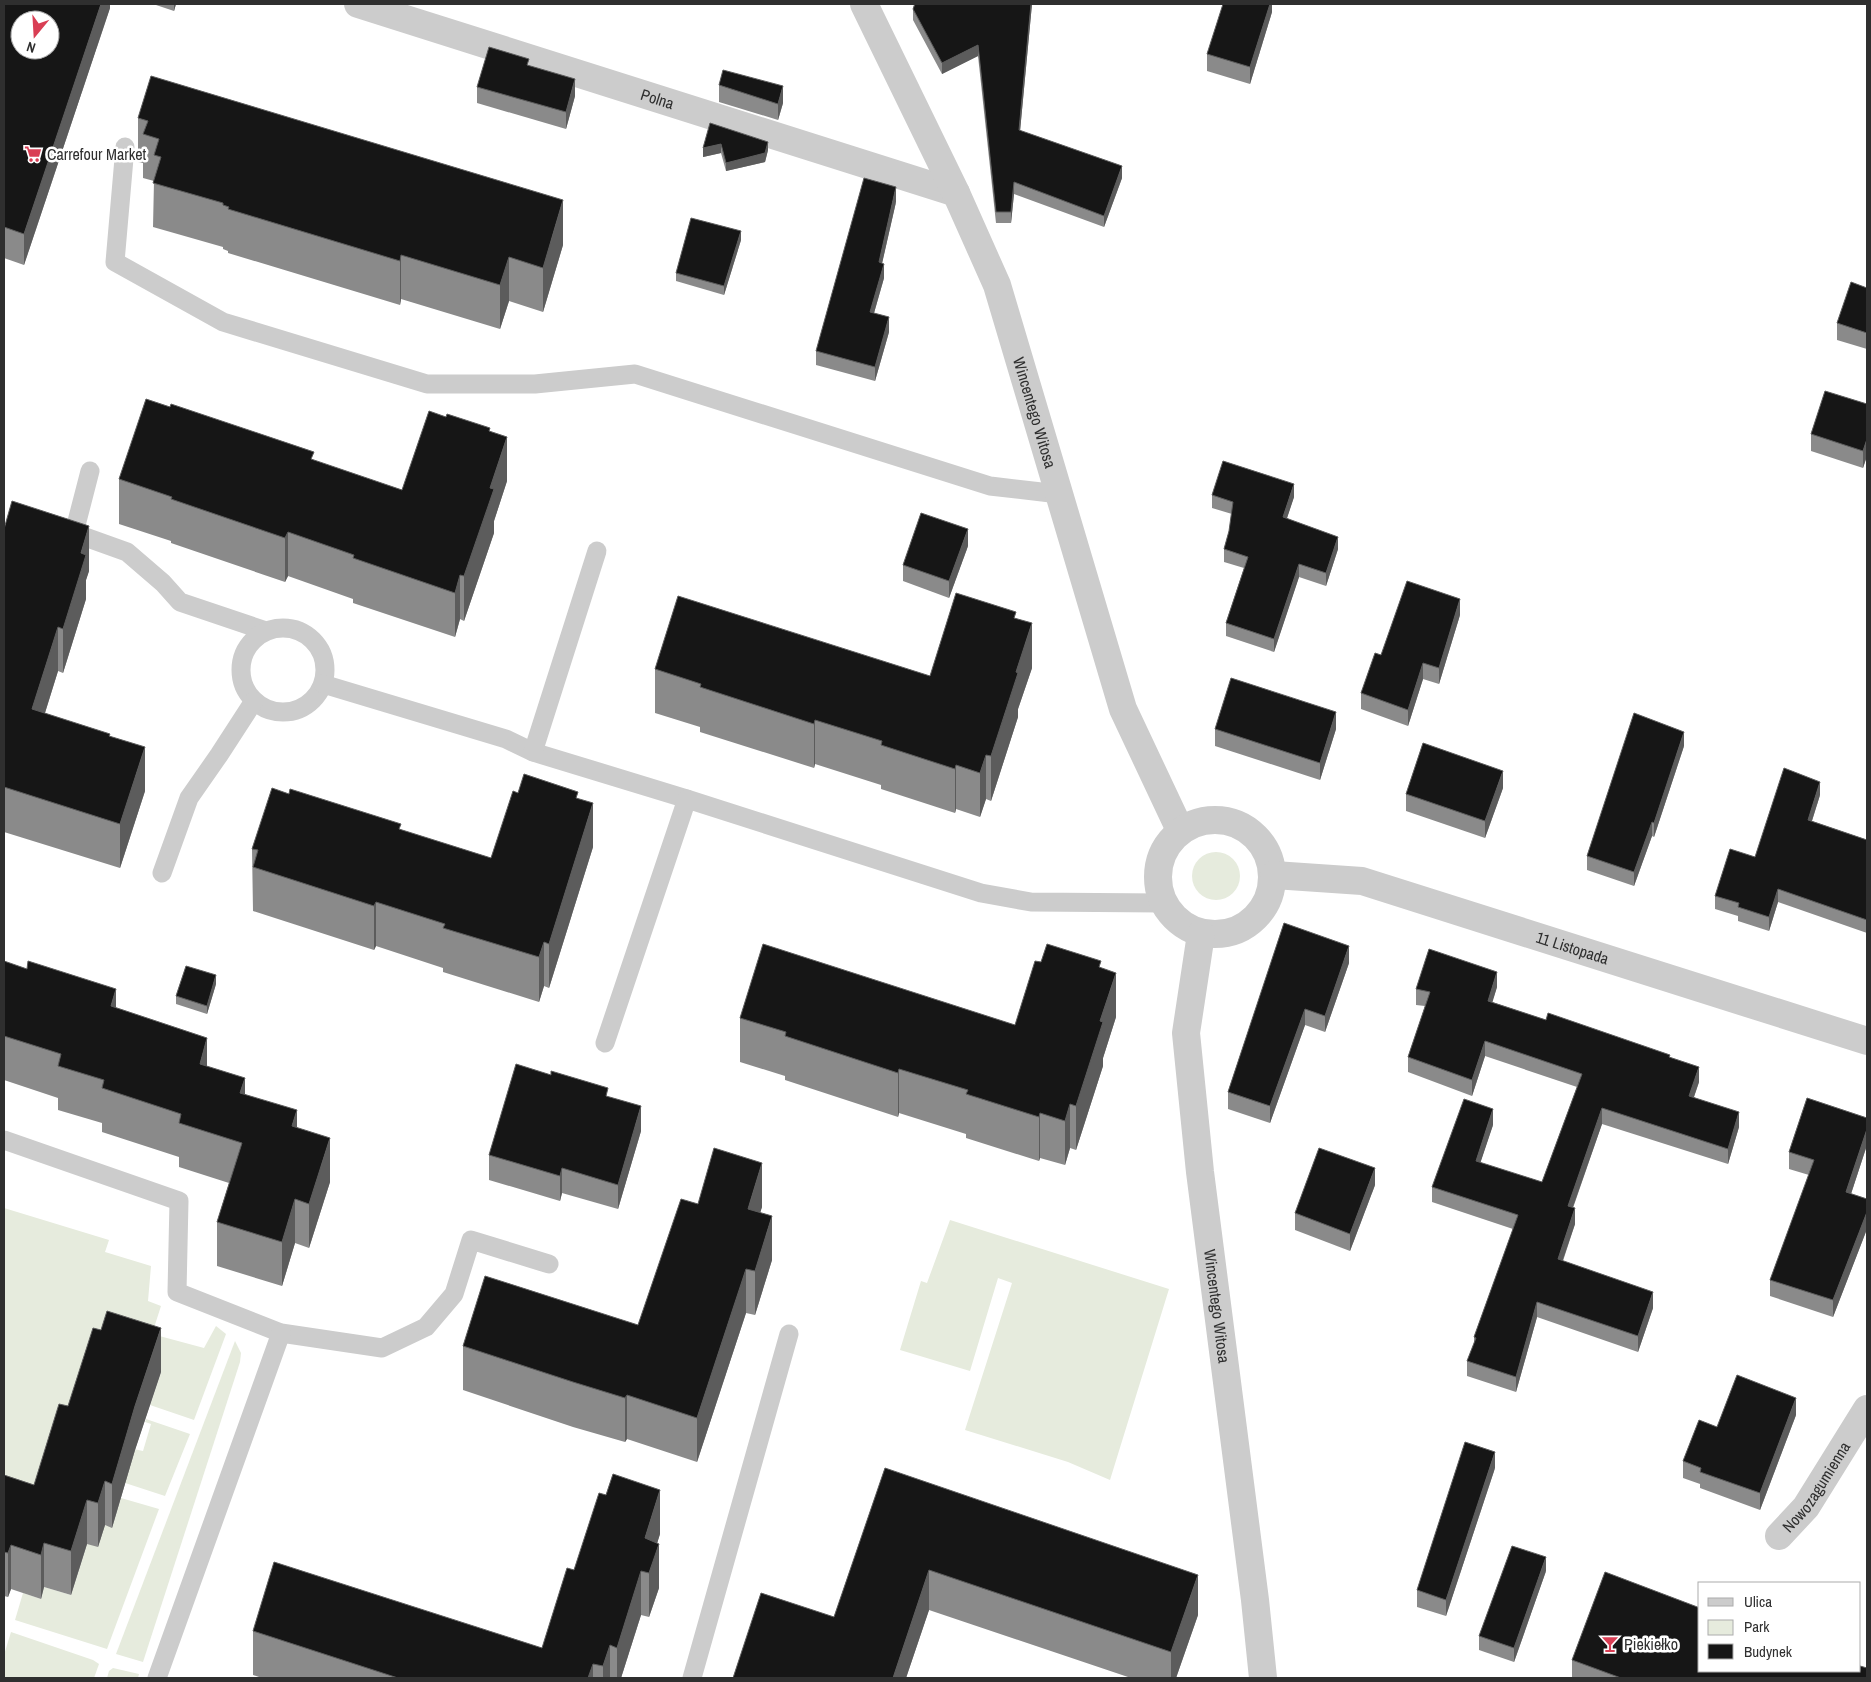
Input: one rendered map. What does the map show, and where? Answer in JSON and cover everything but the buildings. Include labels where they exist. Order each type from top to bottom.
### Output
[{"type":"street","name":"Polna","points":[[358,4],[956,193]]},
{"type":"street","name":"Wincentego Witosa","points":[[864,4],[956,193],[997,285],[1123,709],[1180,830]]},
{"type":"street","points":[[1207,818],[1242,825],[1267,850],[1274,875],[1261,915],[1234,932],[1201,934],[1179,923],[1162,904],[1157,879],[1161,854],[1180,830],[1207,818]]},
{"type":"street","name":"11 Listopada","points":[[1274,875],[1362,881],[1867,1041]]},
{"type":"street","name":"Wincentego Witosa","points":[[1201,934],[1186,1033],[1200,1172],[1264,1678]]},
{"type":"street","name":"Nowozagumienna","points":[[1779,1536],[1806,1507],[1867,1409]]},
{"type":"lane","points":[[125,148],[114,262],[223,322],[427,384],[535,384],[636,374],[990,486],[1059,494]]},
{"type":"lane","points":[[90,471],[74,534],[126,552],[163,583],[180,602],[266,631]]},
{"type":"lane","points":[[533,752],[596,551]]},
{"type":"lane","points":[[280,628],[294,629],[306,635],[317,644],[323,657],[325,671],[323,684],[316,696],[305,706],[292,711],[278,712],[265,708],[254,701],[245,689],[241,676],[241,662],[246,649],[266,631],[280,628]]},
{"type":"lane","points":[[323,684],[506,739],[533,752],[981,893],[1031,902],[1162,904]]},
{"type":"lane","points":[[162,873],[189,798],[220,755],[254,701]]},
{"type":"lane","points":[[605,1042],[687,799]]},
{"type":"lane","points":[[4,1140],[179,1201],[177,1292],[281,1333],[382,1348],[426,1327],[454,1294],[471,1240],[549,1264]]},
{"type":"lane","points":[[158,1678],[281,1333]]},
{"type":"lane","points":[[692,1678],[790,1334]]},
{"type":"green space","points":[[1211,852],[1221,852],[1233,859],[1240,871],[1240,881],[1233,893],[1221,900],[1211,900],[1203,896],[1196,889],[1192,881],[1192,871],[1196,863],[1203,856]]},
{"type":"green space","points":[[4,1208],[109,1240],[105,1252],[151,1266],[148,1301],[161,1306],[152,1334],[204,1348],[216,1326],[226,1334],[194,1420],[150,1405],[161,1372],[4,1520]]},
{"type":"green space","points":[[950,1220],[1169,1289],[1110,1480],[1068,1462],[965,1430],[1012,1283],[998,1278],[970,1371],[900,1350],[921,1281],[927,1283]]},
{"type":"green space","points":[[235,1341],[241,1353],[240,1362],[143,1662],[116,1654]]},
{"type":"green space","points":[[146,1419],[190,1434],[165,1496],[119,1481],[129,1448],[143,1451],[151,1424],[145,1422]]},
{"type":"green space","points":[[121,1498],[159,1509],[107,1649],[15,1620],[23,1593],[41,1599],[44,1587],[71,1595],[87,1544],[105,1525],[112,1527]]},
{"type":"green space","points":[[11,1632],[93,1660],[99,1664],[94,1678],[4,1678],[4,1655]]},
{"type":"green space","points":[[113,1668],[139,1674],[138,1678],[107,1678],[109,1671]]},
{"type":"place","name":"Carrefour Market","points":[[33,154]]},
{"type":"place","name":"Piekiełko","points":[[1610,1644]]}]
